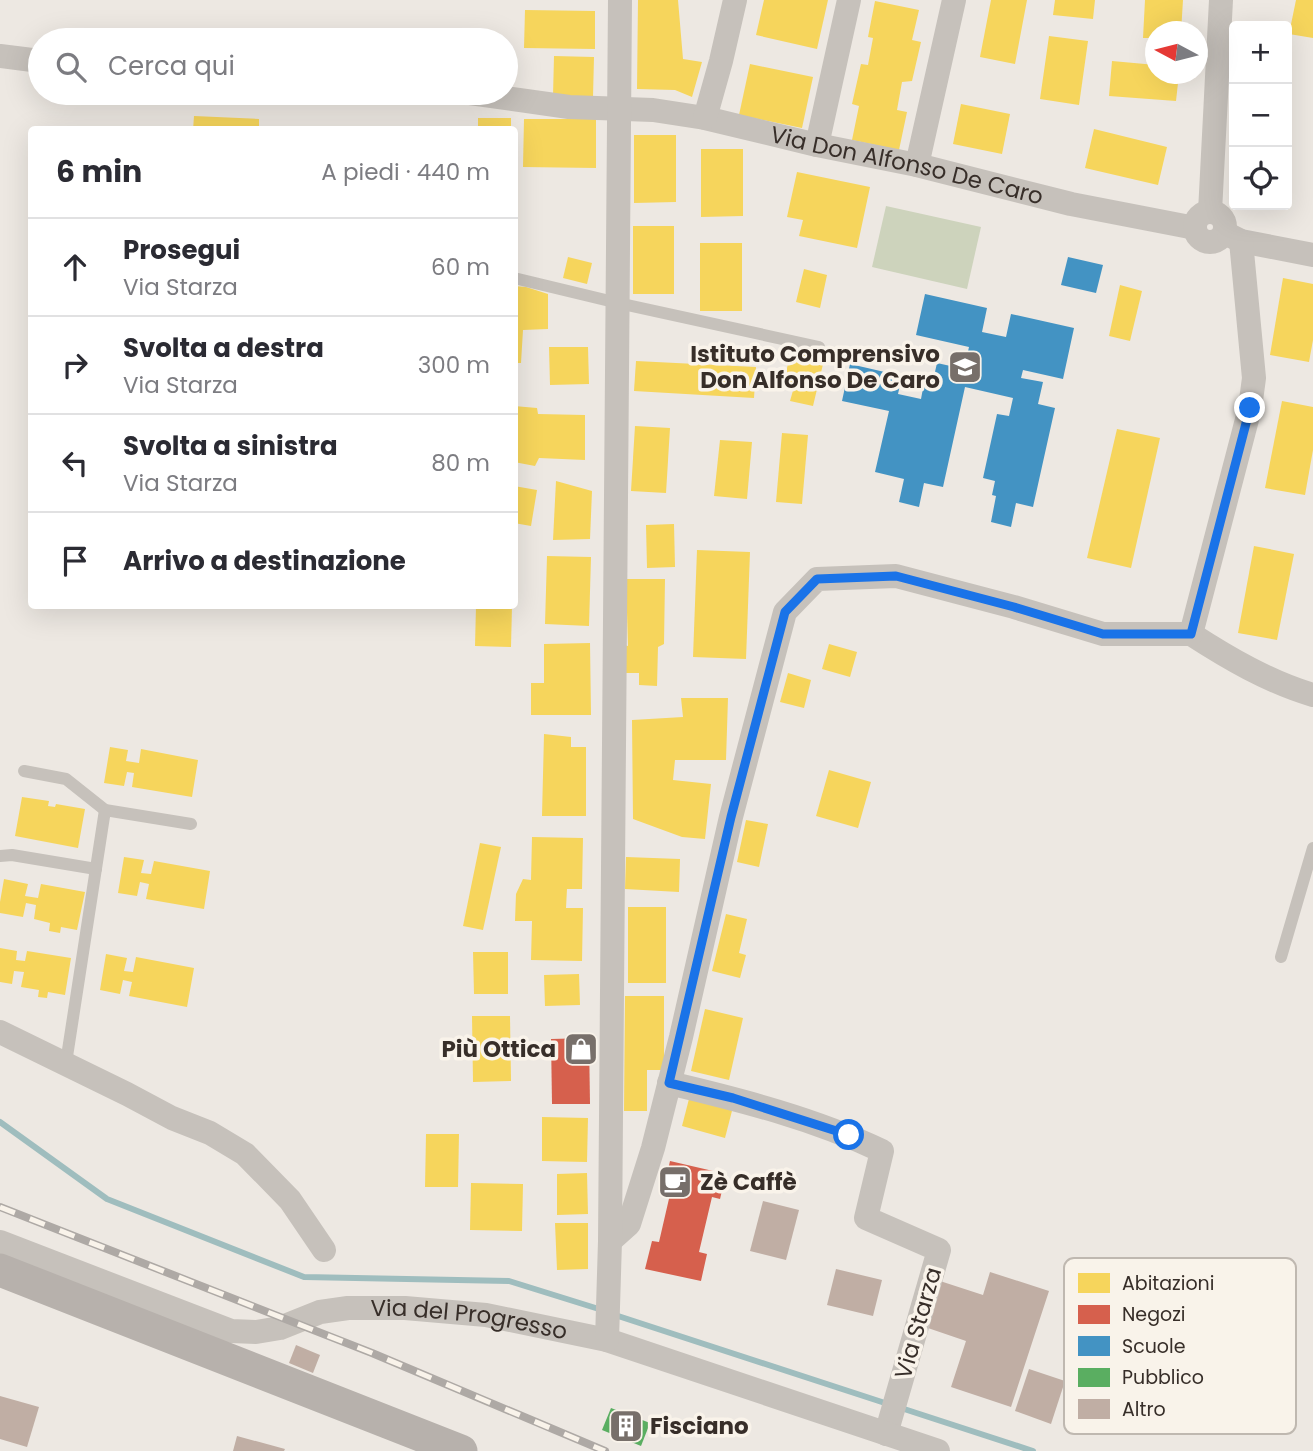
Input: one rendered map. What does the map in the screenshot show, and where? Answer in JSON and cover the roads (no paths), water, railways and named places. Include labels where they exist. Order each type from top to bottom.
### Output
[{"type":"main road","points":[[0,1270],[461,1451]]},
{"type":"street","points":[[607,1333],[610,1241],[620,0]]},
{"type":"street","points":[[705,118],[735,0]]},
{"type":"street","points":[[817,145],[849,0]]},
{"type":"street","points":[[917,165],[954,0]]},
{"type":"street","points":[[1202,220],[1221,0]]},
{"type":"street","points":[[0,56],[28,60]]},
{"type":"street","name":"Via Don Alfonso De Caro","points":[[518,100],[569,107],[653,110],[705,118],[817,145],[917,165],[1071,204],[1202,220],[1200,238],[1209,242],[1232,237]]},
{"type":"street","points":[[1191,634],[1250,408],[1254,379],[1232,237],[1313,255]]},
{"type":"street","points":[[610,1241],[629,1224],[653,1148],[731,817],[785,612],[817,579],[896,576],[1103,634],[1191,634],[1227,658],[1313,695]]},
{"type":"street","points":[[0,1032],[172,1118],[209,1133],[244,1154],[290,1200],[324,1250]]},
{"type":"street","name":"Via Starza","points":[[669,1083],[733,1098],[824,1127],[849,1135],[882,1151],[866,1218],[939,1250],[888,1426]]},
{"type":"street","name":"Via del Progresso","points":[[0,1242],[232,1331],[256,1332],[280,1328],[320,1312],[348,1308],[405,1308],[486,1315],[607,1333],[888,1426],[938,1451]]},
{"type":"lane","points":[[518,279],[819,347]]},
{"type":"lane","points":[[24,771],[66,779],[105,810],[191,824]]},
{"type":"lane","points":[[66,1063],[105,810]]},
{"type":"lane","points":[[1281,957],[1313,848]]},
{"type":"lane","points":[[0,856],[12,855],[96,869]]},
{"type":"waterway","points":[[0,1122],[107,1199],[304,1277],[509,1281],[602,1310]]},
{"type":"waterway","points":[[612,1314],[888,1404]]},
{"type":"waterway","points":[[898,1407],[1033,1451]]},
{"type":"railway","points":[[0,1207],[372,1353],[605,1451]]},
{"type":"place","name":"Istituto Comprensivo Don Alfonso De Caro","points":[[965,367]]},
{"type":"place","name":"Più Ottica","points":[[581,1049]]},
{"type":"place","name":"Zè Caffè","points":[[675,1182]]},
{"type":"place","name":"Fisciano","points":[[626,1426]]}]
